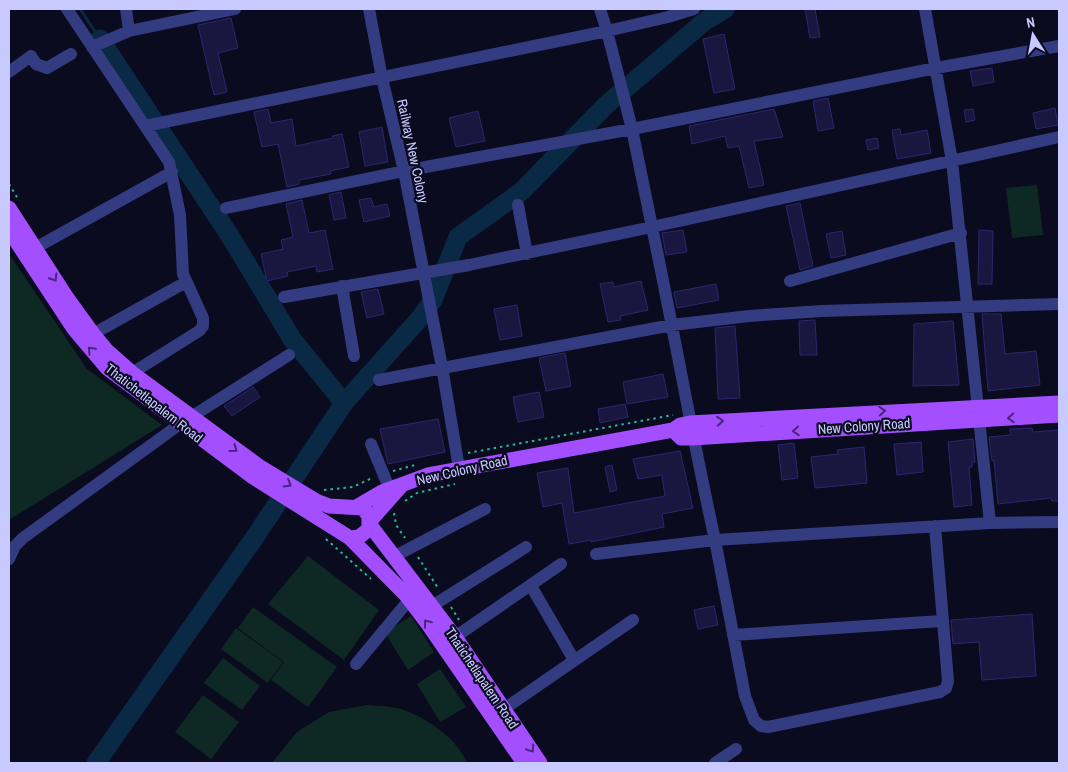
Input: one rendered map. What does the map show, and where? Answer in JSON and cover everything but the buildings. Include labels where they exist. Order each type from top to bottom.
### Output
[{"type":"main road","name":"Thatichetlapalem Road","points":[[14,204],[29,252],[87,347],[126,384],[185,420],[256,472],[312,506]]},
{"type":"main road","name":"Thatichetlapalem Road","points":[[9,230],[29,252],[107,351],[185,420]]},
{"type":"main road","name":"New Colony Road","points":[[352,508],[375,496],[428,475],[673,430],[680,425],[691,431],[978,413],[1059,403]]},
{"type":"main road","name":"New Colony Road","points":[[978,413],[1059,415]]},
{"type":"main road","points":[[346,535],[363,536],[395,488]]},
{"type":"main road","points":[[312,506],[352,508],[367,512],[370,523],[427,600],[451,655],[524,763]]},
{"type":"main road","points":[[312,506],[427,600]]},
{"type":"main road","points":[[346,535],[338,522],[339,517],[352,508]]},
{"type":"main road","name":"Thatichetlapalem Road","points":[[427,600],[461,633],[504,710],[540,763]]},
{"type":"street","points":[[67,9],[98,44],[145,126],[164,154],[172,172],[180,215],[182,266],[186,282],[203,318],[203,326],[199,331],[132,373]]},
{"type":"street","points":[[126,9],[129,31]]},
{"type":"street","points":[[98,44],[129,31],[235,9]]},
{"type":"street","name":"Railway New Colony","points":[[369,9],[382,78],[428,270],[428,300],[460,468]]},
{"type":"street","points":[[600,9],[618,69],[632,129],[745,696],[750,711],[761,726],[768,727],[940,692],[946,688],[948,681],[941,621],[935,526]]},
{"type":"street","points":[[145,126],[607,31],[668,18],[694,9]]},
{"type":"street","points":[[925,9],[952,161],[969,305],[990,522]]},
{"type":"street","points":[[226,208],[404,171],[1059,46]]},
{"type":"street","points":[[9,72],[31,56],[36,64],[47,68],[71,54]]},
{"type":"street","points":[[284,296],[428,270],[453,268],[527,253],[1059,137]]},
{"type":"street","points":[[29,252],[172,172]]},
{"type":"street","points":[[518,205],[527,253]]},
{"type":"street","points":[[790,281],[961,233]]},
{"type":"street","points":[[93,334],[186,282]]},
{"type":"street","points":[[342,286],[354,356]]},
{"type":"street","points":[[379,380],[672,325],[784,313],[969,305],[1059,304]]},
{"type":"street","points":[[9,559],[15,546],[23,538],[185,420],[289,355]]},
{"type":"street","points":[[371,444],[395,488]]},
{"type":"street","points":[[395,556],[485,509]]},
{"type":"street","points":[[596,554],[715,540],[990,522],[1059,522]]},
{"type":"street","points":[[356,664],[427,600],[526,547]]},
{"type":"street","points":[[461,633],[561,564]]},
{"type":"street","points":[[531,586],[574,660]]},
{"type":"street","points":[[504,710],[633,620]]},
{"type":"street","points":[[733,635],[941,621]]},
{"type":"street","points":[[716,763],[736,749]]},
{"type":"path","points":[[9,184],[14,204]]},
{"type":"path","points":[[401,504],[417,493],[456,484]]},
{"type":"path","points":[[398,508],[394,513],[396,524],[412,548],[427,600],[461,633]]},
{"type":"path","points":[[323,537],[336,545],[374,582]]},
{"type":"green space","points":[[1037,185],[1043,235],[1012,238],[1006,188]]},
{"type":"green space","points":[[9,254],[87,369],[162,425],[9,520]]},
{"type":"green space","points":[[308,556],[379,610],[344,660],[268,604]]},
{"type":"green space","points":[[253,607],[337,667],[308,707],[271,680],[284,662],[238,628]]},
{"type":"green space","points":[[411,616],[434,652],[408,670],[385,633]]},
{"type":"green space","points":[[236,628],[283,662],[268,683],[221,649]]},
{"type":"green space","points":[[223,658],[260,686],[242,710],[204,683]]},
{"type":"green space","points":[[440,669],[466,707],[440,722],[417,684]]},
{"type":"green space","points":[[203,695],[239,722],[211,759],[175,732]]},
{"type":"green space","points":[[367,705],[397,708],[433,725],[450,738],[467,763],[272,763],[297,732],[329,712]]},
{"type":"waterway","points":[[80,9],[100,39]]},
{"type":"waterway","points":[[96,763],[255,537],[344,403],[421,317],[433,300],[458,237],[522,191],[606,105],[705,21],[725,9]]},
{"type":"waterway","points":[[100,39],[230,236],[292,339],[344,403]]}]
